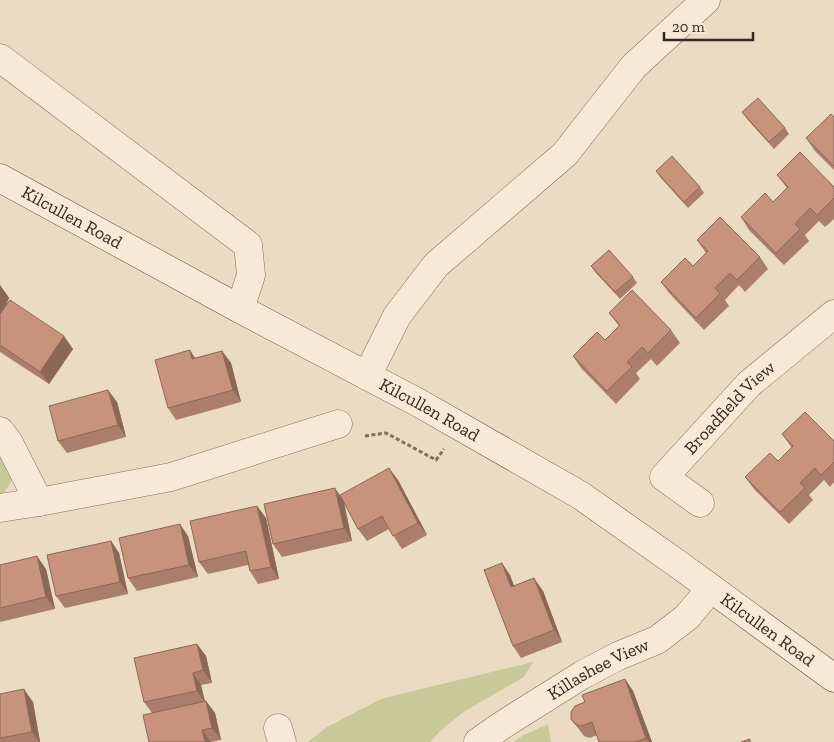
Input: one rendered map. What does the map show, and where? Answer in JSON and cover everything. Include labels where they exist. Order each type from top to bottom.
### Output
[{"type":"street","points":[[366,376],[397,316],[436,265],[565,154],[634,66],[706,0]]},
{"type":"street","points":[[0,58],[248,245],[251,275],[240,309]]},
{"type":"street","name":"Kilcullen Road","points":[[0,178],[459,426],[580,495],[712,588],[834,678]]},
{"type":"street","name":"Broadfield View","points":[[700,503],[664,477],[749,384],[834,314]]},
{"type":"street","points":[[0,508],[171,477],[338,424]]},
{"type":"street","points":[[0,431],[9,442],[38,502]]},
{"type":"street","name":"Killashee View","points":[[478,742],[582,675],[618,656],[657,640],[687,617],[712,588]]},
{"type":"path","points":[[338,424],[346,438],[386,433],[436,460],[459,426]]},
{"type":"green space","points":[[0,446],[15,473],[9,486],[0,497]]},
{"type":"green space","points":[[533,662],[524,677],[465,711],[441,730],[430,742],[308,742],[327,727],[381,699]]},
{"type":"green space","points":[[548,724],[551,742],[514,742],[522,736]]},
{"type":"building","points":[[758,98],[785,128],[769,142],[742,112]]},
{"type":"building","points":[[831,114],[834,117],[834,166],[806,138]]},
{"type":"building","points":[[800,152],[834,187],[834,198],[817,215],[810,208],[795,224],[800,229],[776,253],[741,217],[765,193],[773,202],[788,187],[777,175]]},
{"type":"building","points":[[672,156],[700,187],[684,202],[656,171]]},
{"type":"building","points":[[720,217],[760,257],[737,280],[730,273],[715,288],[720,294],[696,318],[661,282],[685,258],[693,266],[708,251],[697,240]]},
{"type":"building","points":[[609,250],[633,277],[615,292],[591,266]]},
{"type":"building","points":[[632,290],[671,330],[648,353],[642,347],[627,362],[632,367],[607,391],[573,356],[597,332],[605,340],[620,325],[609,313]]},
{"type":"building","points":[[10,300],[64,336],[40,372],[0,345],[0,314]]},
{"type":"building","points":[[190,350],[192,359],[222,351],[233,390],[168,408],[155,360]]},
{"type":"building","points":[[108,390],[118,425],[58,441],[49,406]]},
{"type":"building","points":[[805,412],[834,441],[834,462],[821,475],[815,468],[800,483],[805,488],[780,512],[745,477],[770,453],[778,461],[793,446],[782,434]]},
{"type":"building","points":[[389,468],[418,523],[393,536],[382,516],[358,529],[340,495]]},
{"type":"building","points":[[335,488],[344,528],[273,544],[264,504]]},
{"type":"building","points":[[257,506],[271,567],[250,571],[246,551],[199,562],[190,521]]},
{"type":"building","points":[[180,524],[189,565],[128,578],[119,538]]},
{"type":"building","points":[[111,541],[120,582],[56,596],[47,555]]},
{"type":"building","points":[[37,556],[46,597],[0,608],[0,565]]},
{"type":"building","points":[[502,563],[511,587],[534,578],[554,630],[513,646],[484,570]]},
{"type":"building","points":[[197,644],[203,670],[193,673],[197,691],[144,702],[134,658]]},
{"type":"building","points":[[625,679],[646,738],[636,742],[599,742],[592,722],[581,726],[575,724],[571,719],[571,712],[575,706],[585,702],[582,695]]},
{"type":"building","points":[[24,689],[32,732],[0,738],[0,694]]},
{"type":"building","points":[[206,701],[212,728],[202,730],[205,742],[149,742],[143,715]]}]
